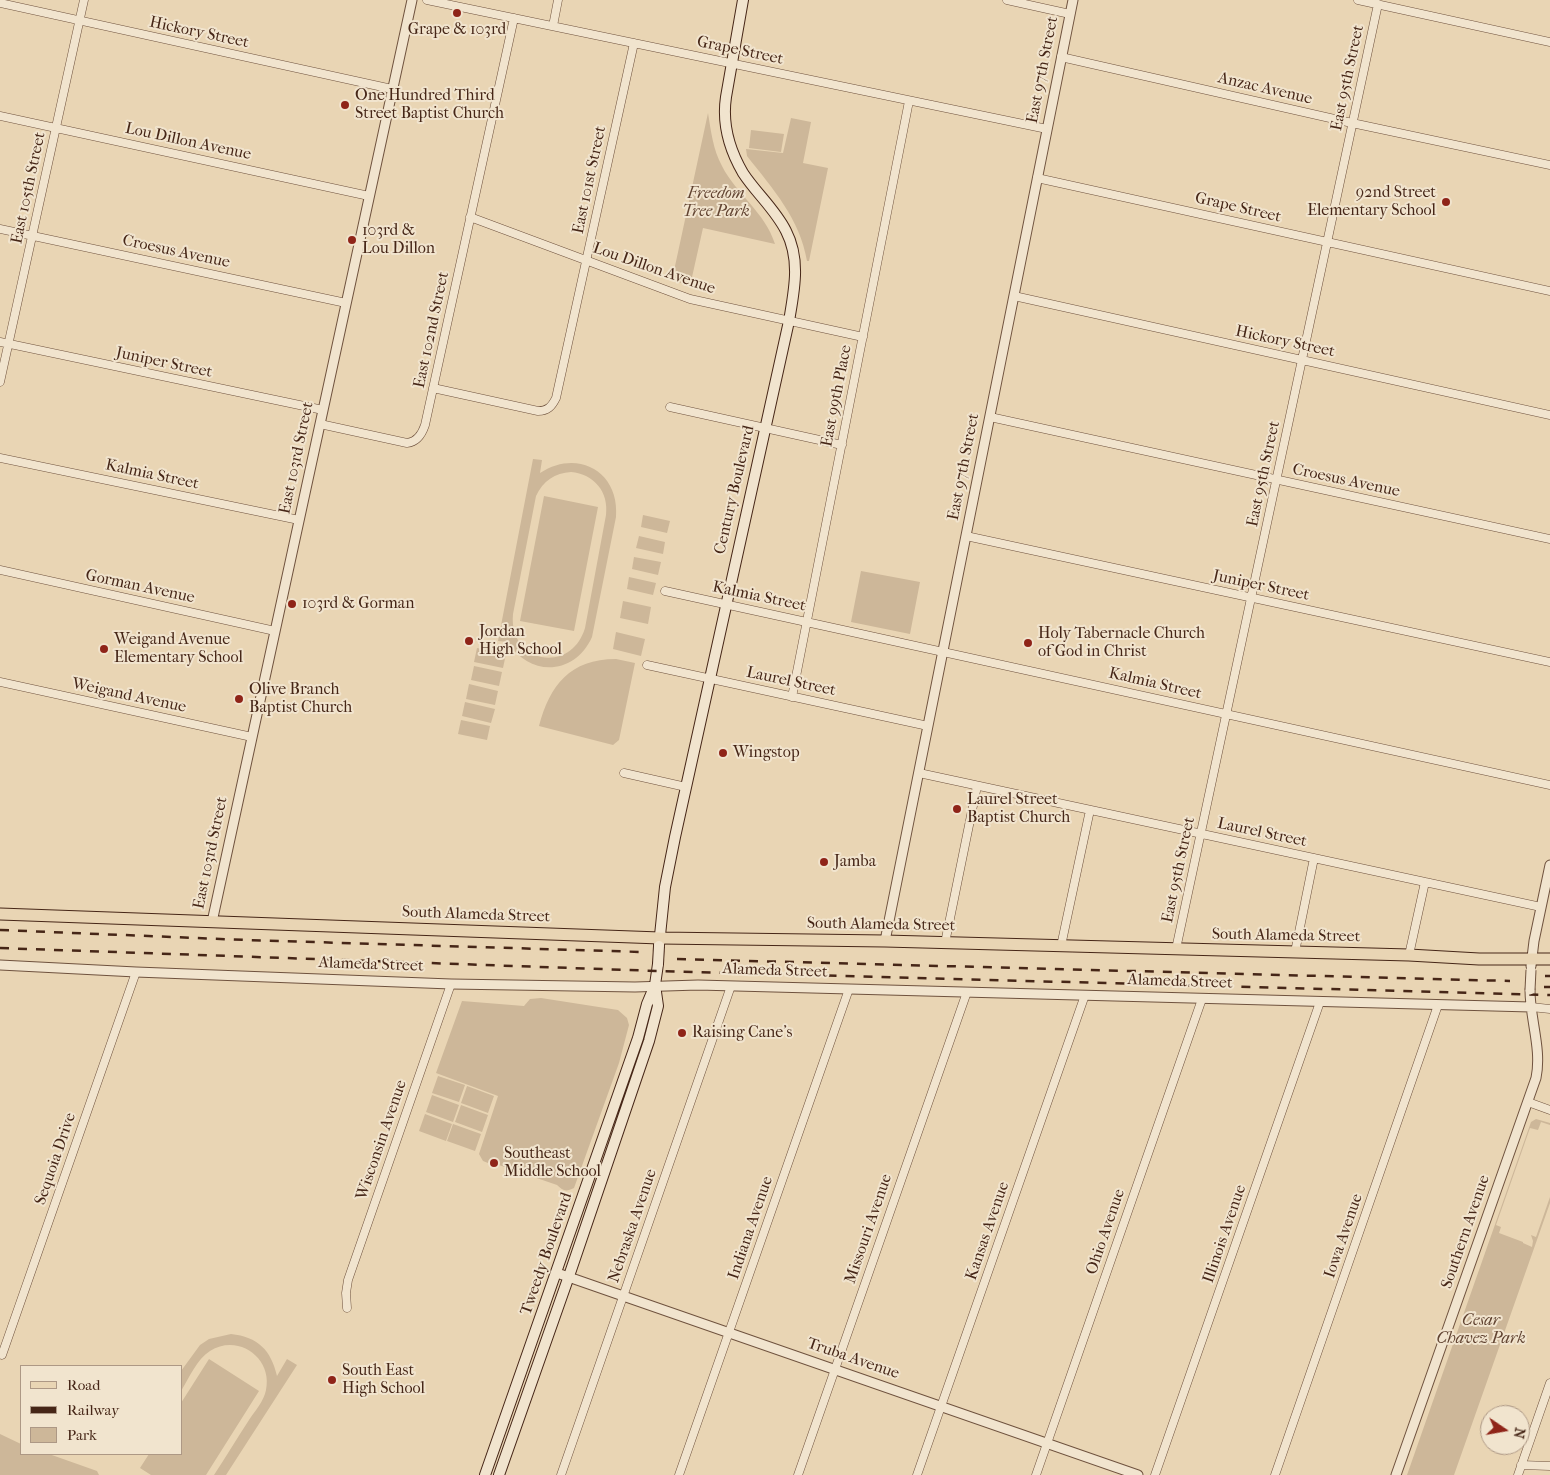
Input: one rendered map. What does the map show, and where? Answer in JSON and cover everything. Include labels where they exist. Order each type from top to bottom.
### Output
[{"type":"main road","name":"Century Boulevard","points":[[660,942],[665,887],[708,679],[765,428],[796,277],[792,247],[786,232],[744,174],[735,157],[726,131],[724,108],[743,0]]},
{"type":"main road","points":[[0,914],[212,922]]},
{"type":"main road","name":"South Alameda Street","points":[[212,922],[660,942],[886,941],[1409,955],[1531,964],[1550,959]]},
{"type":"main road","name":"Tweedy Boulevard","points":[[499,1475],[649,1041],[658,1006],[656,986],[660,942]]},
{"type":"main road","name":"Tweedy Boulevard","points":[[485,1475],[638,1038],[647,1004],[656,986]]},
{"type":"street","name":"East 105th Street","points":[[0,382],[4,343],[33,236],[84,0]]},
{"type":"street","name":"East 103rd Street","points":[[212,922],[412,0]]},
{"type":"street","name":"Grape Street","points":[[427,0],[1047,129]]},
{"type":"street","points":[[553,26],[558,0]]},
{"type":"street","points":[[1007,0],[1070,14]]},
{"type":"street","name":"East 97th Street","points":[[886,941],[1073,0]]},
{"type":"street","points":[[1358,0],[1550,42]]},
{"type":"street","name":"Hickory Street","points":[[0,3],[392,89]]},
{"type":"street","name":"East 95th Street","points":[[1176,949],[1378,4]]},
{"type":"street","name":"East 102nd Street","points":[[320,424],[407,443],[416,440],[422,434],[514,18]]},
{"type":"street","name":"East 101st Street","points":[[433,388],[538,411],[549,409],[556,398],[634,43]]},
{"type":"street","name":"Anzac Avenue","points":[[1061,57],[1352,123],[1550,165]]},
{"type":"street","name":"East 99th Place","points":[[792,697],[909,101]]},
{"type":"street","name":"Lou Dillon Avenue","points":[[0,116],[369,196]]},
{"type":"street","name":"Grape Street","points":[[1038,178],[1550,291]]},
{"type":"street","name":"Lou Dillon Avenue","points":[[470,218],[690,300],[863,337]]},
{"type":"street","name":"Croesus Avenue","points":[[0,229],[346,302]]},
{"type":"street","name":"Hickory Street","points":[[1014,296],[1550,414]]},
{"type":"street","name":"Juniper Street","points":[[4,343],[322,410]]},
{"type":"street","points":[[670,407],[842,445]]},
{"type":"street","name":"Croesus Avenue","points":[[990,416],[1276,480],[1550,538]]},
{"type":"street","name":"Kalmia Street","points":[[0,458],[299,520]]},
{"type":"street","name":"Juniper Street","points":[[966,536],[1550,662]]},
{"type":"street","name":"Gorman Avenue","points":[[0,570],[275,631]]},
{"type":"street","name":"Kalmia Street","points":[[665,591],[1550,785]]},
{"type":"street","name":"Laurel Street","points":[[648,665],[928,726]]},
{"type":"street","name":"Weigand Avenue","points":[[0,682],[252,737]]},
{"type":"street","points":[[624,773],[686,787]]},
{"type":"street","name":"Laurel Street","points":[[919,773],[1541,907]]},
{"type":"street","points":[[945,943],[977,786]]},
{"type":"street","points":[[1061,946],[1090,810]]},
{"type":"street","points":[[1295,952],[1314,858]]},
{"type":"street","name":"Southern Avenue","points":[[1396,1475],[1536,1078],[1538,1065],[1531,1007],[1531,964],[1550,865]]},
{"type":"street","points":[[1409,955],[1424,882]]},
{"type":"street","name":"Alameda Street","points":[[0,965],[451,984],[731,986],[1550,1009]]},
{"type":"street","name":"Sequoia Drive","points":[[2,1355],[136,972]]},
{"type":"street","name":"Wisconsin Avenue","points":[[347,1308],[346,1293],[348,1280],[451,984]]},
{"type":"street","name":"Nebraska Avenue","points":[[560,1475],[731,986]]},
{"type":"street","name":"Indiana Avenue","points":[[680,1475],[849,989]]},
{"type":"street","name":"Missouri Avenue","points":[[798,1475],[967,992]]},
{"type":"street","name":"Kansas Avenue","points":[[917,1475],[1085,996]]},
{"type":"street","name":"Ohio Avenue","points":[[1036,1475],[1202,998]]},
{"type":"street","name":"Illinois Avenue","points":[[1155,1475],[1320,1002]]},
{"type":"street","name":"Iowa Avenue","points":[[1275,1475],[1438,1005]]},
{"type":"street","points":[[1528,1102],[1550,1110]]},
{"type":"street","name":"Truba Avenue","points":[[557,1273],[1138,1475]]},
{"type":"street","points":[[1518,1475],[1550,1383]]},
{"type":"street","points":[[1521,1465],[1550,1466]]},
{"type":"green space","name":"Freedom Tree Park","points":[[708,113],[714,147],[722,166],[735,186],[758,213],[775,244],[703,228],[690,286],[672,280]]},
{"type":"green space","points":[[791,118],[811,122],[803,163],[828,168],[809,261],[807,261],[792,218],[776,193],[747,156],[746,149],[783,153]]},
{"type":"green space","points":[[751,130],[784,134],[781,152],[749,148]]},
{"type":"green space","points":[[533,459],[542,460],[540,473],[554,466],[568,463],[582,464],[594,469],[604,477],[611,488],[615,501],[616,517],[592,637],[584,650],[575,659],[564,665],[552,667],[528,662],[517,654],[508,642],[498,641]],"holes":[[[571,472],[579,473],[593,480],[598,486],[605,499],[606,507],[585,628],[578,643],[567,653],[555,657],[542,657],[530,652],[520,643],[514,631],[513,614],[536,496],[542,486],[555,476]]]},
{"type":"green space","points":[[544,496],[598,507],[574,631],[520,621]]},
{"type":"green space","points":[[643,515],[670,521],[667,533],[641,527]]},
{"type":"green space","points":[[639,536],[665,542],[663,554],[636,548]]},
{"type":"green space","points":[[634,557],[661,562],[658,575],[632,569]]},
{"type":"green space","points":[[861,571],[920,582],[910,634],[851,622]]},
{"type":"green space","points":[[629,577],[656,583],[653,595],[627,589]]},
{"type":"green space","points":[[623,601],[651,607],[648,624],[620,618]]},
{"type":"green space","points":[[616,632],[645,639],[641,656],[613,649]]},
{"type":"green space","points":[[477,648],[506,654],[503,668],[474,662]]},
{"type":"green space","points":[[616,659],[635,663],[619,740],[613,745],[539,726],[549,698],[564,677],[574,669],[586,664],[600,660]]},
{"type":"green space","points":[[474,666],[502,672],[499,686],[471,680]]},
{"type":"green space","points":[[469,684],[498,691],[495,705],[466,699]]},
{"type":"green space","points":[[465,702],[495,709],[491,723],[462,716]]},
{"type":"green space","points":[[461,720],[490,726],[487,740],[458,734]]},
{"type":"green space","points":[[541,998],[618,1010],[627,1018],[629,1025],[619,1063],[574,1188],[567,1190],[483,1161],[479,1154],[498,1096],[436,1073],[462,1001],[524,1006],[530,999]]},
{"type":"green space","points":[[438,1076],[465,1085],[459,1102],[432,1093]]},
{"type":"green space","points":[[467,1086],[494,1096],[488,1113],[461,1103]]},
{"type":"green space","points":[[432,1095],[459,1105],[453,1122],[426,1112]]},
{"type":"green space","points":[[461,1105],[488,1115],[482,1132],[455,1122]]},
{"type":"green space","points":[[425,1114],[452,1124],[446,1141],[419,1131]]},
{"type":"green space","name":"Cesar Chavez Park","points":[[1536,1119],[1550,1123],[1550,1125],[1541,1122],[1538,1130],[1530,1128],[1496,1225],[1501,1227],[1499,1233],[1532,1247],[1531,1235],[1536,1237],[1550,1197],[1550,1203],[1454,1475],[1407,1475],[1531,1122]]},
{"type":"green space","points":[[453,1124],[481,1134],[475,1151],[447,1141]]},
{"type":"green space","points":[[231,1334],[249,1338],[262,1346],[267,1352],[277,1376],[287,1359],[297,1365],[226,1475],[214,1475],[259,1406],[266,1390],[267,1378],[259,1359],[251,1352],[242,1347],[232,1345],[221,1346],[205,1354],[182,1389],[182,1370],[200,1345],[209,1339]]},
{"type":"green space","points":[[209,1359],[259,1391],[206,1475],[151,1475],[140,1468],[148,1455],[182,1455],[182,1401]]},
{"type":"green space","points":[[0,1434],[20,1444],[20,1455],[52,1455],[97,1471],[99,1475],[0,1475]]},
{"type":"railway","points":[[0,930],[246,940],[642,952]]},
{"type":"railway","points":[[0,948],[657,971],[1550,995]]},
{"type":"railway","points":[[677,959],[1510,981]]},
{"type":"railway","points":[[1545,976],[1550,976]]},
{"type":"railway","points":[[1544,987],[1550,987]]},
{"type":"place","name":"Grape & 103rd","points":[[457,13]]},
{"type":"place","name":"One Hundred Third Street Baptist Church","points":[[345,105]]},
{"type":"place","name":"92nd Street Elementary School","points":[[1446,202]]},
{"type":"place","name":"103rd & Lou Dillon","points":[[352,240]]},
{"type":"place","name":"103rd & Gorman","points":[[292,604]]},
{"type":"place","name":"Jordan High School","points":[[469,641]]},
{"type":"place","name":"Holy Tabernacle Church of God in Christ","points":[[1028,643]]},
{"type":"place","name":"Weigand Avenue Elementary School","points":[[104,649]]},
{"type":"place","name":"Olive Branch Baptist Church","points":[[239,699]]},
{"type":"place","name":"Wingstop","points":[[723,753]]},
{"type":"place","name":"Laurel Street Baptist Church","points":[[957,809]]},
{"type":"place","name":"Jamba","points":[[824,862]]},
{"type":"place","name":"Raising Cane's","points":[[682,1033]]},
{"type":"place","name":"Southeast Middle School","points":[[494,1163]]},
{"type":"place","name":"South East High School","points":[[332,1380]]}]
